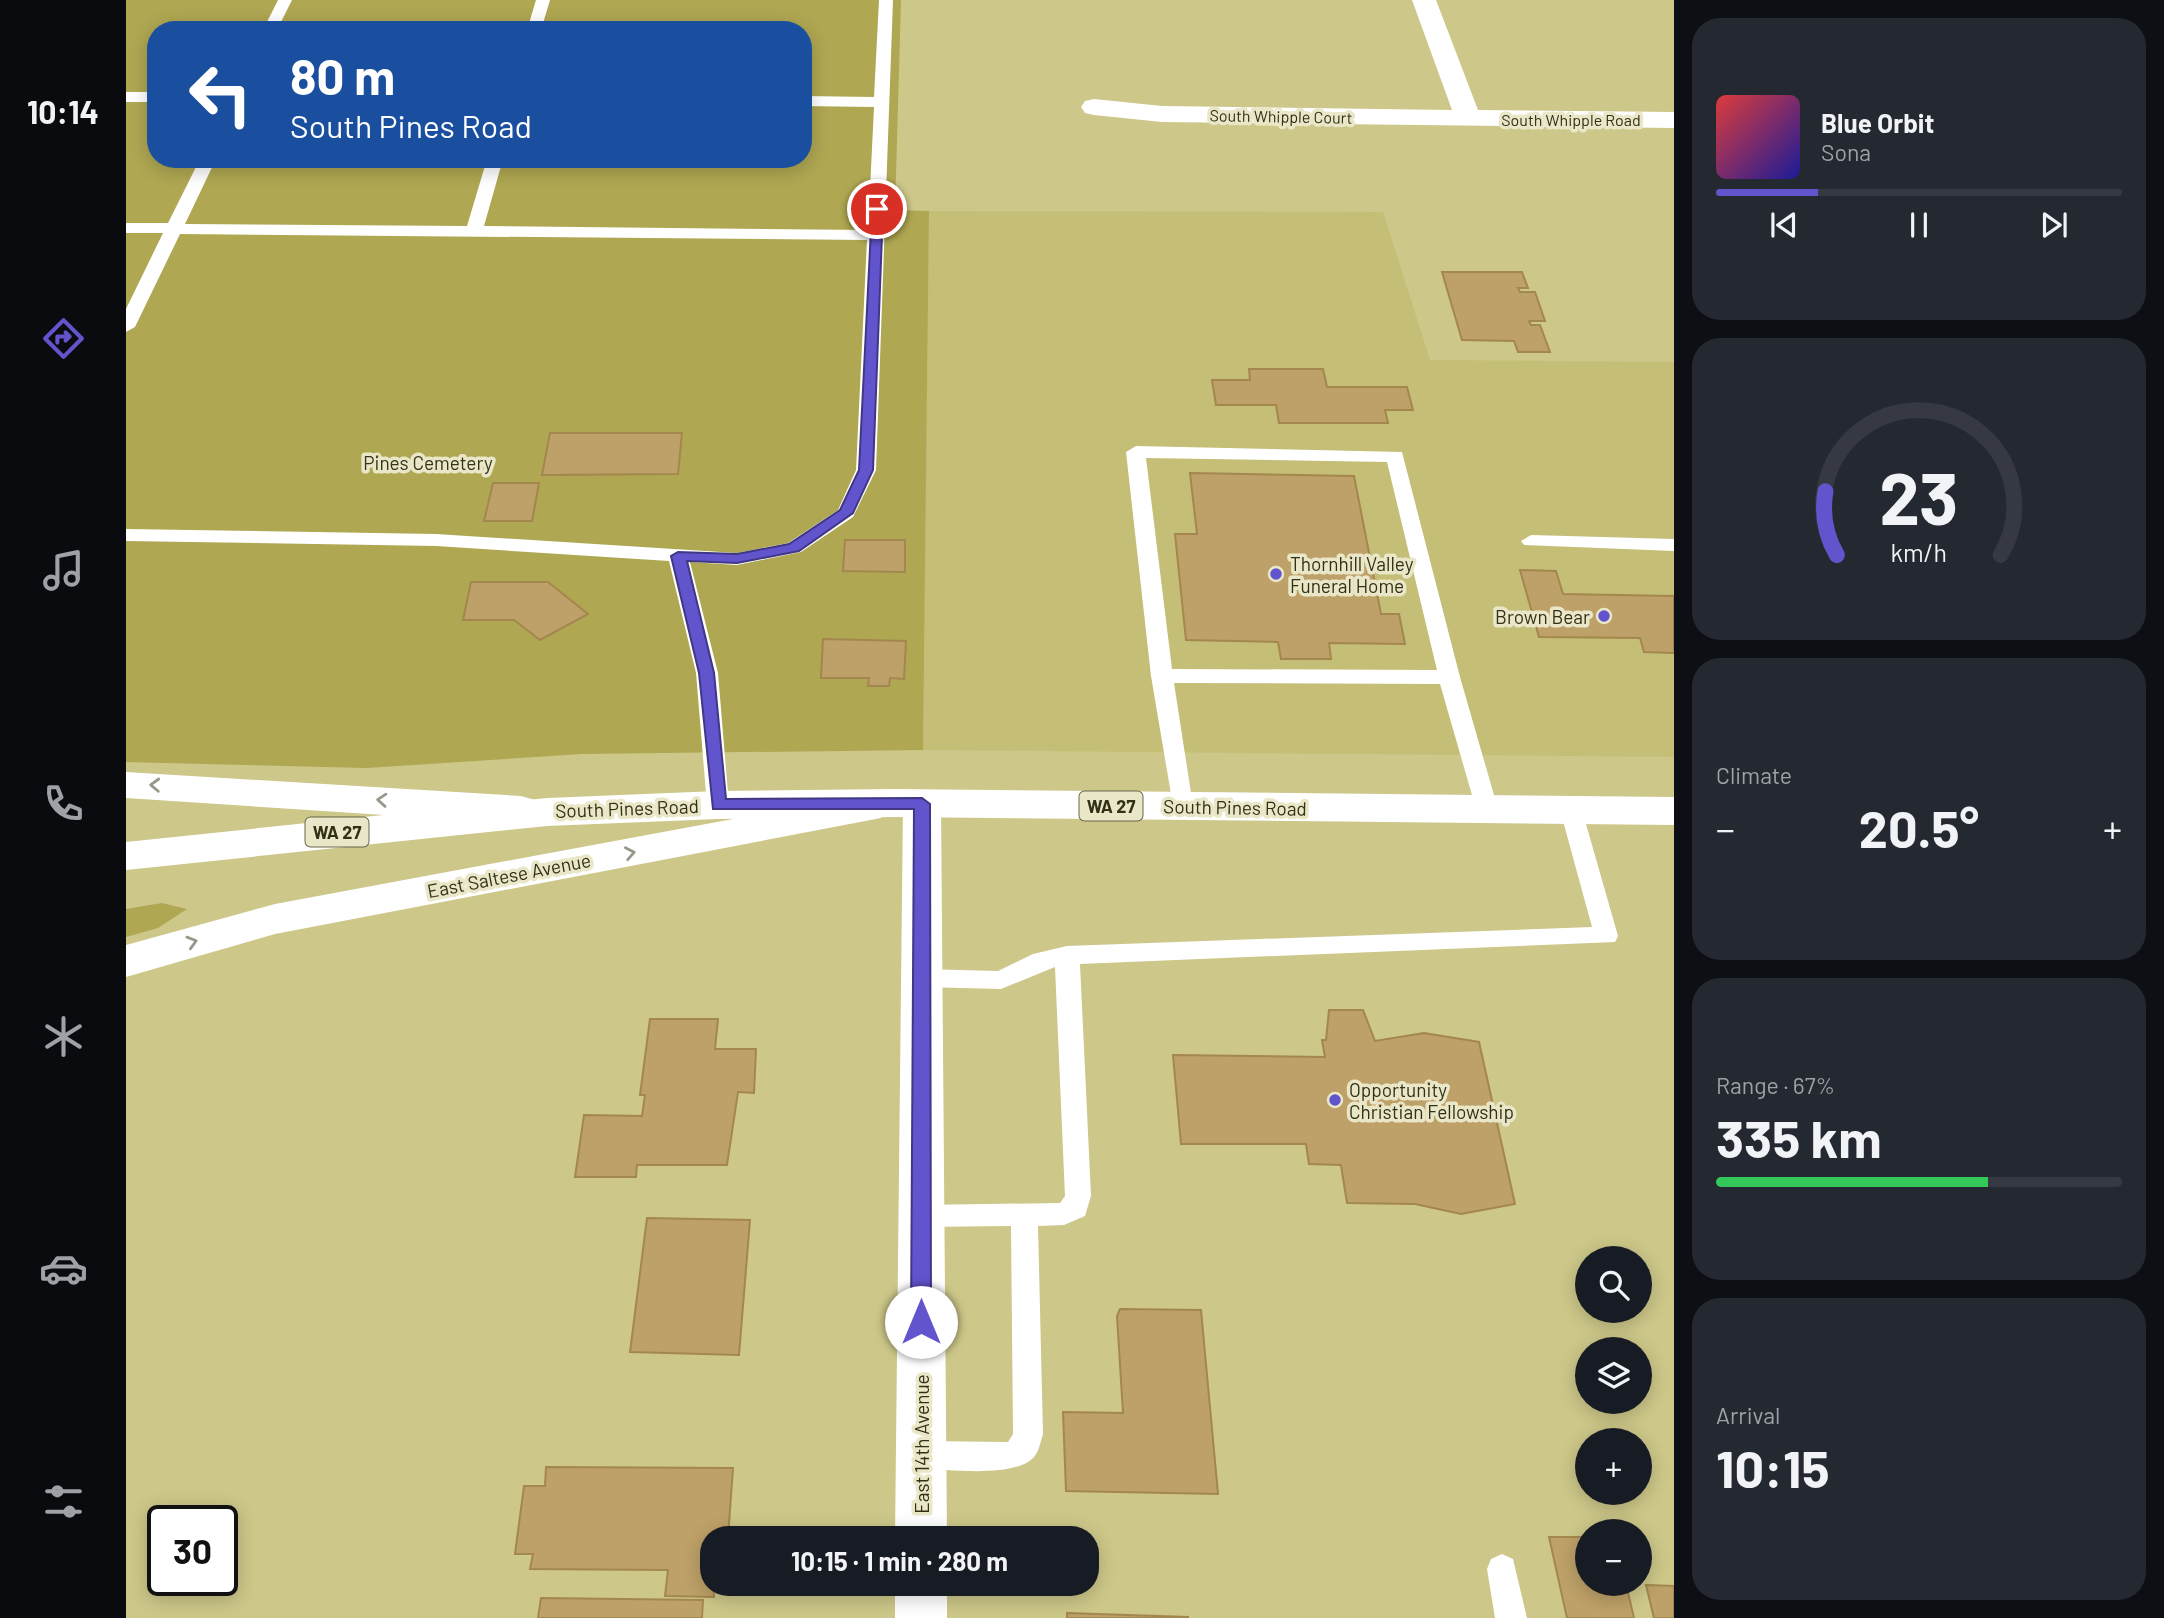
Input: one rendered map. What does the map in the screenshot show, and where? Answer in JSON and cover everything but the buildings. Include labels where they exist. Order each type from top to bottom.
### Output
[{"type":"street","points":[[1424,0],[1468,118]]},
{"type":"street","name":"South Whipple Court","points":[[1094,107],[1162,114],[1468,118]]},
{"type":"street","name":"South Whipple Road","points":[[1468,118],[1674,120]]},
{"type":"street","name":"South Pines Road","points":[[126,785],[547,812],[718,805],[909,803],[1674,811]]},
{"type":"street","name":"East Saltese Avenue","points":[[126,961],[275,919],[909,803]]},
{"type":"street","name":"East 14th Avenue","points":[[909,803],[921,978],[921,1526]]},
{"type":"street","name":"WA 27","points":[[126,856],[547,812]]},
{"type":"street","points":[[921,1596],[921,1618]]},
{"type":"lane","points":[[274,21],[285,0]]},
{"type":"lane","points":[[537,21],[543,0]]},
{"type":"lane","points":[[126,534],[436,540],[737,559],[794,548],[846,513],[866,470],[886,0]]},
{"type":"lane","points":[[126,97],[147,97]]},
{"type":"lane","points":[[812,101],[882,102]]},
{"type":"lane","points":[[126,327],[204,168]]},
{"type":"lane","points":[[474,231],[492,168]]},
{"type":"lane","points":[[126,228],[876,235]]},
{"type":"lane","points":[[1182,806],[1162,676],[1136,453],[1395,456],[1449,677],[1487,809]]},
{"type":"lane","points":[[1531,541],[1674,545]]},
{"type":"lane","points":[[678,556],[707,673],[718,805]]},
{"type":"lane","points":[[1162,676],[1449,677]]},
{"type":"lane","points":[[921,978],[1001,980],[1042,961],[1068,956],[1606,936],[1572,810]]},
{"type":"lane","points":[[921,1216],[1064,1214],[1075,1208],[1078,1196],[1068,956]]},
{"type":"lane","points":[[921,1455],[1012,1456],[1024,1448],[1028,1434],[1024,1215]]},
{"type":"lane","points":[[1502,1569],[1511,1618]]},
{"type":"shaded area","points":[[929,211],[1383,212],[1430,360],[1674,362],[1674,757],[923,750]]},
{"type":"green space","name":"Pines Cemetery","points":[[126,0],[901,0],[895,210],[929,211],[923,750],[582,754],[367,768],[126,762]]},
{"type":"green space","points":[[162,903],[187,909],[158,928],[126,937],[126,909]]},
{"type":"place","name":"Thornhill Valley Funeral Home","points":[[1276,574]]},
{"type":"place","name":"Brown Bear","points":[[1604,616]]},
{"type":"place","name":"Opportunity Christian Fellowship","points":[[1335,1100]]},
{"type":"route","points":[[877,209],[866,470],[846,513],[794,548],[737,559],[678,556],[707,673],[718,805],[922,804],[921,1322]]}]
